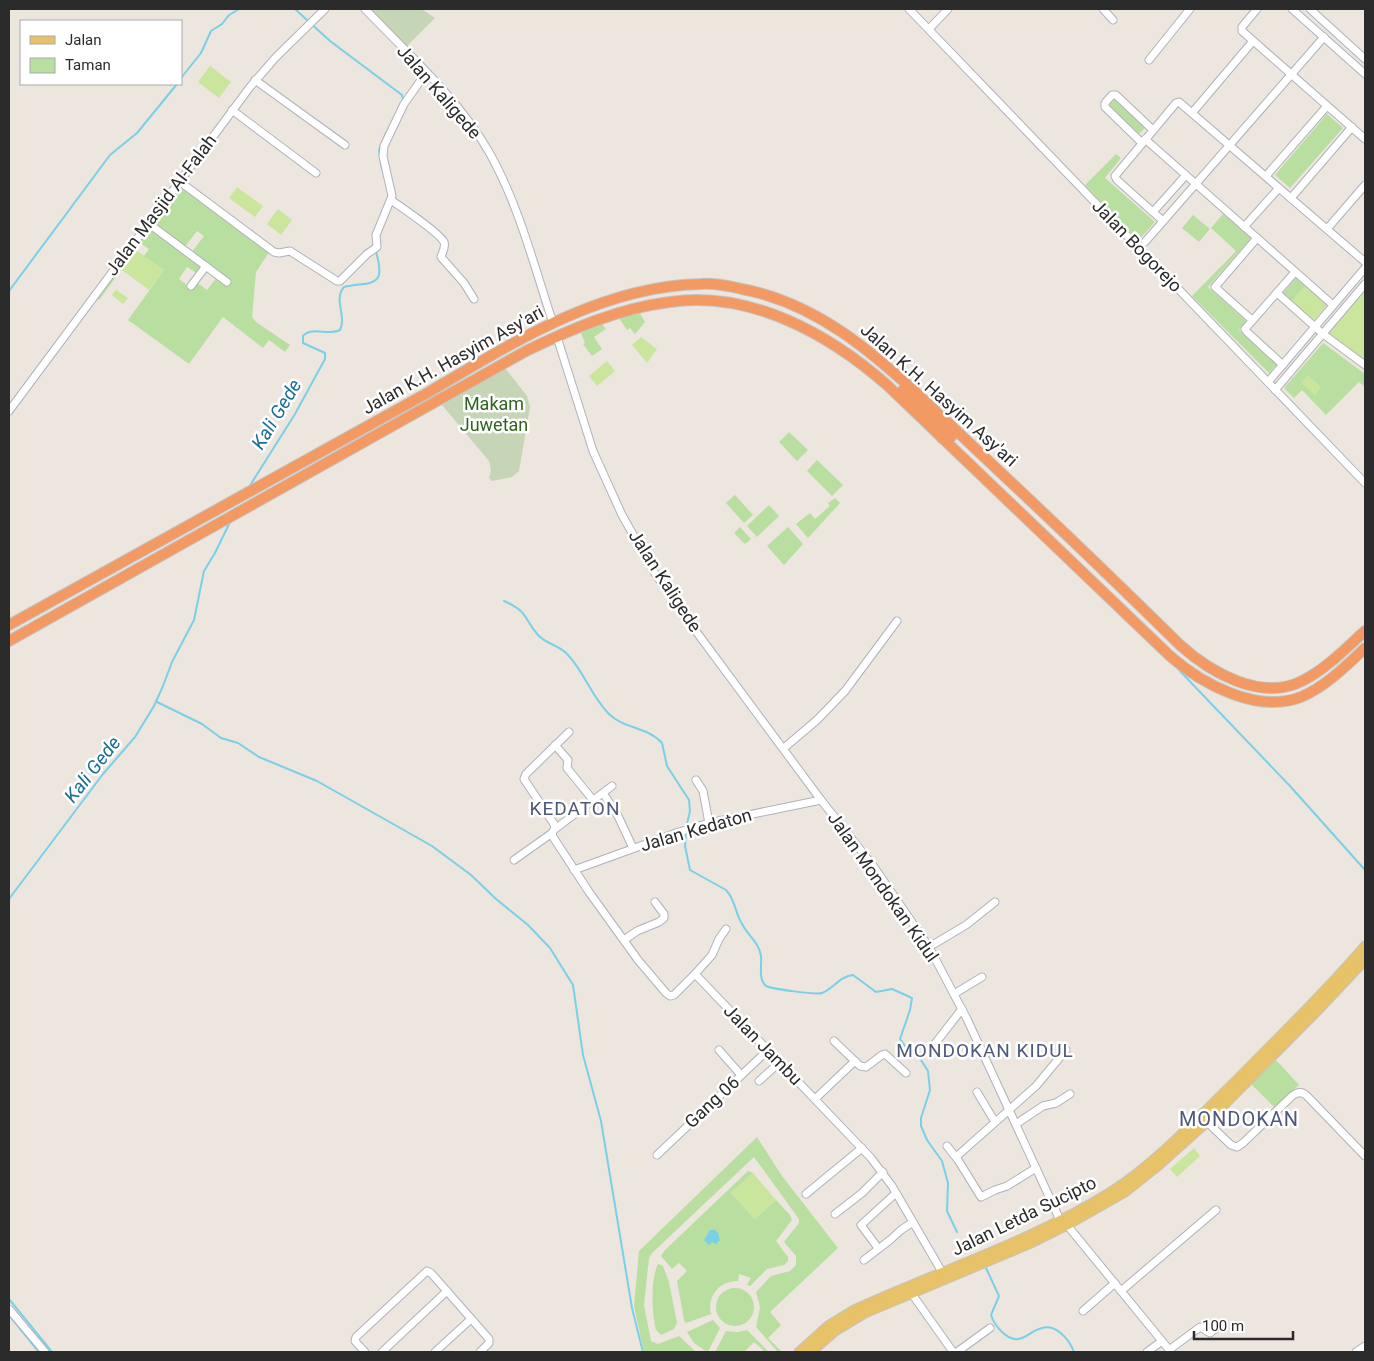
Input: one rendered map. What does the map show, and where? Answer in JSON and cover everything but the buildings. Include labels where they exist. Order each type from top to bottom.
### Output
[{"type":"highway","name":"Jalan K.H. Hasyim Asy'ari","points":[[9,625],[415,400],[506,346],[553,323],[598,305],[643,292],[690,284],[725,286],[768,295],[817,317],[860,343],[894,372],[1191,655],[1214,671],[1257,686],[1278,688],[1289,686],[1302,682],[1322,668],[1365,632]]},
{"type":"highway","name":"Jalan K.H. Hasyim Asy'ari","points":[[9,641],[492,370],[557,337],[618,313],[670,302],[703,300],[748,307],[780,317],[800,326],[850,355],[887,385],[1184,668],[1209,684],[1241,696],[1274,701],[1290,700],[1302,696],[1327,681],[1365,648]]},
{"type":"highway","points":[[415,400],[411,404],[414,408],[479,371],[484,369],[492,370]]},
{"type":"highway","points":[[894,372],[898,385],[951,438],[948,441],[941,437]]},
{"type":"highway","points":[[966,440],[960,438],[957,442],[1013,496],[1018,510]]},
{"type":"highway","points":[[1241,696],[1244,683]]},
{"type":"main road","name":"Jalan Letda Sucipto","points":[[1349,971],[1365,946]]},
{"type":"main road","name":"Jalan Letda Sucipto","points":[[1111,1196],[1125,1192],[1159,1165],[1207,1122],[1247,1075],[1315,1002],[1349,971],[1365,960]]},
{"type":"main road","name":"Jalan Letda Sucipto","points":[[812,1352],[843,1325],[865,1313],[1064,1222],[1111,1196],[1247,1075]]},
{"type":"main road","name":"Jalan Letda Sucipto","points":[[799,1352],[837,1320],[866,1305],[907,1293],[942,1272],[999,1252]]},
{"type":"street","name":"Jalan Masjid Al-Falah","points":[[9,411],[255,80],[325,9]]},
{"type":"street","name":"Jalan Kaligede","points":[[365,9],[426,73],[467,120],[482,142],[499,171],[517,215],[553,323]]},
{"type":"street","name":"Jalan Bogorejo","points":[[909,9],[1365,483]]},
{"type":"street","points":[[929,29],[948,9]]},
{"type":"street","points":[[1103,9],[1113,20]]},
{"type":"street","points":[[1148,60],[1190,9]]},
{"type":"street","points":[[1257,9],[1242,27],[1243,32],[1365,139]]},
{"type":"street","points":[[1292,9],[1365,74]]},
{"type":"street","points":[[1310,9],[1365,59]]},
{"type":"street","points":[[1144,242],[1324,37]]},
{"type":"street","points":[[1192,112],[1253,41]]},
{"type":"street","points":[[179,182],[274,252],[290,251],[337,282],[340,281],[377,246],[376,235],[391,200],[392,193],[383,159],[383,148],[404,104],[426,73]]},
{"type":"street","points":[[255,80],[345,145]]},
{"type":"street","points":[[1153,130],[1116,94],[1112,95],[1105,103],[1104,106],[1186,175],[1333,306]]},
{"type":"street","points":[[1163,221],[1118,181],[1115,178],[1115,174],[1177,102],[1184,105],[1365,262]]},
{"type":"street","points":[[1266,176],[1327,106]]},
{"type":"street","points":[[232,110],[316,173]]},
{"type":"street","points":[[1291,198],[1352,127]]},
{"type":"street","points":[[1153,212],[1186,175]]},
{"type":"street","points":[[1327,229],[1365,185]]},
{"type":"street","points":[[1244,227],[1280,188]]},
{"type":"street","points":[[391,200],[442,240],[445,244],[442,258],[464,283],[474,299]]},
{"type":"street","points":[[148,223],[227,282]]},
{"type":"street","points":[[1252,320],[1215,287],[1257,238]]},
{"type":"street","points":[[191,286],[206,266]]},
{"type":"street","points":[[1268,382],[1365,268]]},
{"type":"street","points":[[1283,365],[1246,331],[1246,328],[1295,272]]},
{"type":"street","points":[[1275,390],[1365,284]]},
{"type":"street","points":[[1277,293],[1323,334],[1365,365]]},
{"type":"street","name":"Jalan Kaligede","points":[[557,337],[592,451],[628,527],[670,595],[821,800]]},
{"type":"street","points":[[784,748],[817,720],[845,692],[897,620]]},
{"type":"street","points":[[569,732],[526,774],[524,779],[554,824],[558,846],[655,981],[668,995],[675,994],[714,952],[719,939],[726,929]]},
{"type":"street","points":[[556,745],[568,760],[567,768],[593,800]]},
{"type":"street","points":[[696,780],[703,791],[709,823]]},
{"type":"street","points":[[514,860],[612,786]]},
{"type":"street","points":[[603,793],[618,816],[633,848]]},
{"type":"street","name":"Jalan Kedaton","points":[[574,870],[691,828],[821,800]]},
{"type":"street","name":"Jalan Mondokan Kidul","points":[[821,800],[874,867],[929,947],[962,1009],[1036,1168],[1064,1222],[1170,1351]]},
{"type":"street","points":[[624,940],[637,931],[664,918],[664,914],[655,902]]},
{"type":"street","points":[[929,947],[966,925],[995,902]]},
{"type":"street","name":"Jalan Jambu","points":[[695,974],[883,1172],[942,1272]]},
{"type":"street","points":[[954,994],[982,977]]},
{"type":"street","points":[[934,1045],[962,1009]]},
{"type":"street","points":[[834,1041],[860,1066],[865,1067],[885,1054],[906,1074]]},
{"type":"street","points":[[719,1050],[741,1075]]},
{"type":"street","name":"Gang 06","points":[[657,1155],[768,1050]]},
{"type":"street","points":[[956,1157],[1036,1086],[1066,1050]]},
{"type":"street","points":[[815,1099],[854,1061]]},
{"type":"street","points":[[759,1081],[780,1062]]},
{"type":"street","points":[[977,1092],[995,1122]]},
{"type":"street","points":[[1207,1122],[1231,1145],[1239,1146],[1292,1096],[1296,1093],[1302,1093],[1365,1156]]},
{"type":"street","points":[[1016,1124],[1043,1106],[1056,1103],[1070,1094]]},
{"type":"street","points":[[947,1146],[981,1197],[1008,1186],[1036,1168]]},
{"type":"street","points":[[806,1194],[862,1148]]},
{"type":"street","points":[[835,1214],[862,1193],[883,1172]]},
{"type":"street","points":[[878,1248],[861,1225],[896,1193]]},
{"type":"street","points":[[1122,1292],[1216,1210]]},
{"type":"street","points":[[864,1260],[913,1222]]},
{"type":"street","points":[[365,1352],[355,1341],[356,1336],[426,1272],[430,1272],[489,1342],[480,1352]]},
{"type":"street","points":[[1083,1311],[1115,1283]]},
{"type":"street","points":[[382,1352],[447,1291]]},
{"type":"street","points":[[907,1293],[952,1352]]},
{"type":"street","points":[[9,1309],[45,1352]]},
{"type":"street","points":[[435,1352],[471,1319]]},
{"type":"street","points":[[1170,1351],[1200,1327],[1210,1333],[1222,1324]]},
{"type":"street","points":[[957,1352],[990,1328]]},
{"type":"street","points":[[1147,1352],[1162,1341]]},
{"type":"street","points":[[1356,1352],[1365,1346]]},
{"type":"green space","points":[[369,9],[422,9],[435,18],[406,47]]},
{"type":"green space","points":[[210,66],[231,82],[219,98],[198,82]]},
{"type":"green space","points":[[1115,99],[1145,128],[1139,134],[1109,105]]},
{"type":"green space","points":[[1327,114],[1343,128],[1290,188],[1275,175]]},
{"type":"green space","points":[[1116,154],[1121,158],[1105,178],[1155,222],[1138,241],[1085,185]]},
{"type":"green space","points":[[180,186],[270,251],[256,272],[252,317],[256,322],[290,345],[285,352],[269,340],[263,348],[223,317],[189,364],[128,320],[164,270],[144,256],[149,249],[138,242]],"holes":[[[197,231],[204,236],[191,253],[184,248]],[[187,267],[198,274],[203,267],[217,277],[207,290],[196,282],[191,288],[179,279]]]},
{"type":"green space","points":[[237,187],[263,206],[255,217],[229,198]]},
{"type":"green space","points":[[278,209],[292,220],[281,235],[267,224]]},
{"type":"green space","points":[[1223,214],[1251,238],[1208,287],[1246,321],[1239,330],[1277,364],[1269,373],[1192,296],[1236,251],[1211,228]]},
{"type":"green space","points":[[1193,215],[1210,229],[1199,242],[1182,228]]},
{"type":"green space","points":[[133,248],[136,250],[99,300],[97,298]]},
{"type":"green space","points":[[136,250],[164,270],[149,290],[122,270]]},
{"type":"green space","points":[[1296,278],[1305,286],[1292,301],[1283,293]]},
{"type":"green space","points":[[1305,286],[1327,305],[1314,320],[1292,301]]},
{"type":"green space","points":[[1365,289],[1365,360],[1328,332]]},
{"type":"green space","points":[[116,290],[128,298],[123,304],[112,295]]},
{"type":"green space","points":[[639,312],[645,322],[635,334],[630,328],[627,330],[619,318]]},
{"type":"green space","points":[[602,324],[606,329],[594,337],[602,349],[592,356],[583,344],[585,343],[581,333]]},
{"type":"green space","points":[[641,337],[657,349],[647,363],[632,345]]},
{"type":"green space","points":[[1323,343],[1365,374],[1365,387],[1359,382],[1326,415],[1302,390],[1294,398],[1284,388]]},
{"type":"green space","points":[[607,361],[615,371],[597,386],[589,376]]},
{"type":"green space","name":"Makam Juwetan","points":[[505,368],[527,396],[530,407],[519,471],[512,477],[492,481],[489,478],[491,470],[489,461],[442,405]]},
{"type":"green space","points":[[1308,375],[1321,387],[1315,395],[1301,383]]},
{"type":"green space","points":[[789,432],[808,450],[797,461],[779,442]]},
{"type":"green space","points":[[817,460],[843,485],[832,496],[807,471]]},
{"type":"green space","points":[[735,495],[753,515],[744,523],[726,503]]},
{"type":"green space","points":[[835,498],[840,503],[808,538],[796,524],[810,513],[815,519],[830,506],[828,503]]},
{"type":"green space","points":[[769,505],[779,516],[757,537],[747,526]]},
{"type":"green space","points":[[740,527],[751,539],[745,544],[734,533]]},
{"type":"green space","points":[[788,527],[803,544],[784,565],[767,546]]},
{"type":"green space","points":[[1276,1060],[1299,1085],[1275,1108],[1251,1084]]},
{"type":"green space","points":[[757,1137],[782,1176],[838,1248],[770,1312],[781,1325],[768,1338],[782,1352],[778,1352],[756,1327],[760,1307],[756,1292],[771,1276],[790,1271],[796,1265],[796,1256],[784,1242],[799,1223],[799,1219],[754,1157],[652,1253],[649,1258],[644,1305],[651,1341],[658,1344],[679,1336],[696,1352],[644,1352],[634,1306],[639,1251]]},
{"type":"green space","points":[[1194,1148],[1200,1156],[1177,1177],[1170,1169]]},
{"type":"green space","points":[[748,1171],[753,1173],[731,1193],[755,1219],[776,1200],[790,1215],[792,1220],[776,1241],[788,1257],[788,1261],[784,1265],[767,1269],[750,1286],[747,1285],[751,1278],[739,1274],[738,1281],[725,1284],[716,1291],[711,1301],[711,1314],[686,1323],[677,1281],[687,1271],[679,1263],[672,1269],[661,1256]]},
{"type":"green space","points":[[753,1173],[776,1200],[755,1219],[731,1193]]},
{"type":"green space","points":[[658,1264],[663,1266],[669,1282],[677,1323],[674,1329],[661,1335],[656,1330],[653,1306],[653,1287]]},
{"type":"green space","points":[[735,1288],[749,1293],[754,1307],[749,1321],[735,1326],[721,1321],[716,1307],[721,1293]]},
{"type":"green space","points":[[713,1320],[720,1328],[707,1352],[694,1343],[687,1332]]},
{"type":"green space","points":[[747,1330],[769,1352],[765,1352],[754,1342],[744,1352],[715,1352],[726,1331],[738,1332]]},
{"type":"water","points":[[710,1230],[715,1230],[718,1233],[720,1240],[716,1244],[712,1242],[709,1245],[704,1240]]},
{"type":"waterway","points":[[182,77],[201,53],[211,31],[239,9]]},
{"type":"waterway","name":"Kali Gede","points":[[295,9],[330,41],[402,95],[403,100]]},
{"type":"waterway","points":[[9,291],[110,155],[137,133],[176,85]]},
{"type":"waterway","name":"Kali Gede","points":[[382,169],[379,150],[386,133]]},
{"type":"waterway","name":"Kali Gede","points":[[249,487],[295,414],[325,359],[325,353],[303,343],[303,336],[316,331],[336,332],[340,330],[342,325],[341,292],[344,287],[369,283],[378,278],[379,264],[376,252]]},
{"type":"waterway","name":"Kali Gede","points":[[9,899],[103,774],[135,737],[154,706],[172,662],[194,620],[204,571],[230,522]]},
{"type":"waterway","points":[[504,601],[522,612],[541,638],[567,654],[609,714],[622,723],[650,734],[662,743],[667,766],[689,800],[690,811],[686,828]]},
{"type":"waterway","points":[[1178,669],[1290,786],[1365,870]]},
{"type":"waterway","points":[[157,702],[202,724],[221,738],[238,743],[259,757],[317,781],[432,846],[471,875],[496,899],[528,925],[550,948],[573,985],[583,1055],[601,1121],[632,1308],[643,1352]]},
{"type":"waterway","points":[[686,832],[685,846],[690,870],[726,890],[729,894],[741,922],[760,951],[761,976],[766,986],[777,989],[822,993],[840,980],[853,975],[876,992],[892,989],[912,998],[900,1039],[921,1060],[928,1071],[930,1090],[921,1118],[921,1126],[927,1140],[942,1161],[948,1183],[947,1211],[957,1232]]},
{"type":"waterway","points":[[986,1268],[999,1296],[991,1315],[1001,1331],[1011,1338],[1018,1339],[1039,1329],[1051,1328],[1065,1337],[1074,1352]]},
{"type":"waterway","name":"Kali Gede","points":[[9,1299],[52,1352]]},
{"type":"waterway","name":"Kali Gede","points":[[9,1315],[39,1352]]},
{"type":"district","name":"KEDATON","points":[[575,808]]},
{"type":"district","name":"MONDOKAN KIDUL","points":[[985,1050]]},
{"type":"district","name":"MONDOKAN","points":[[1239,1119]]}]
